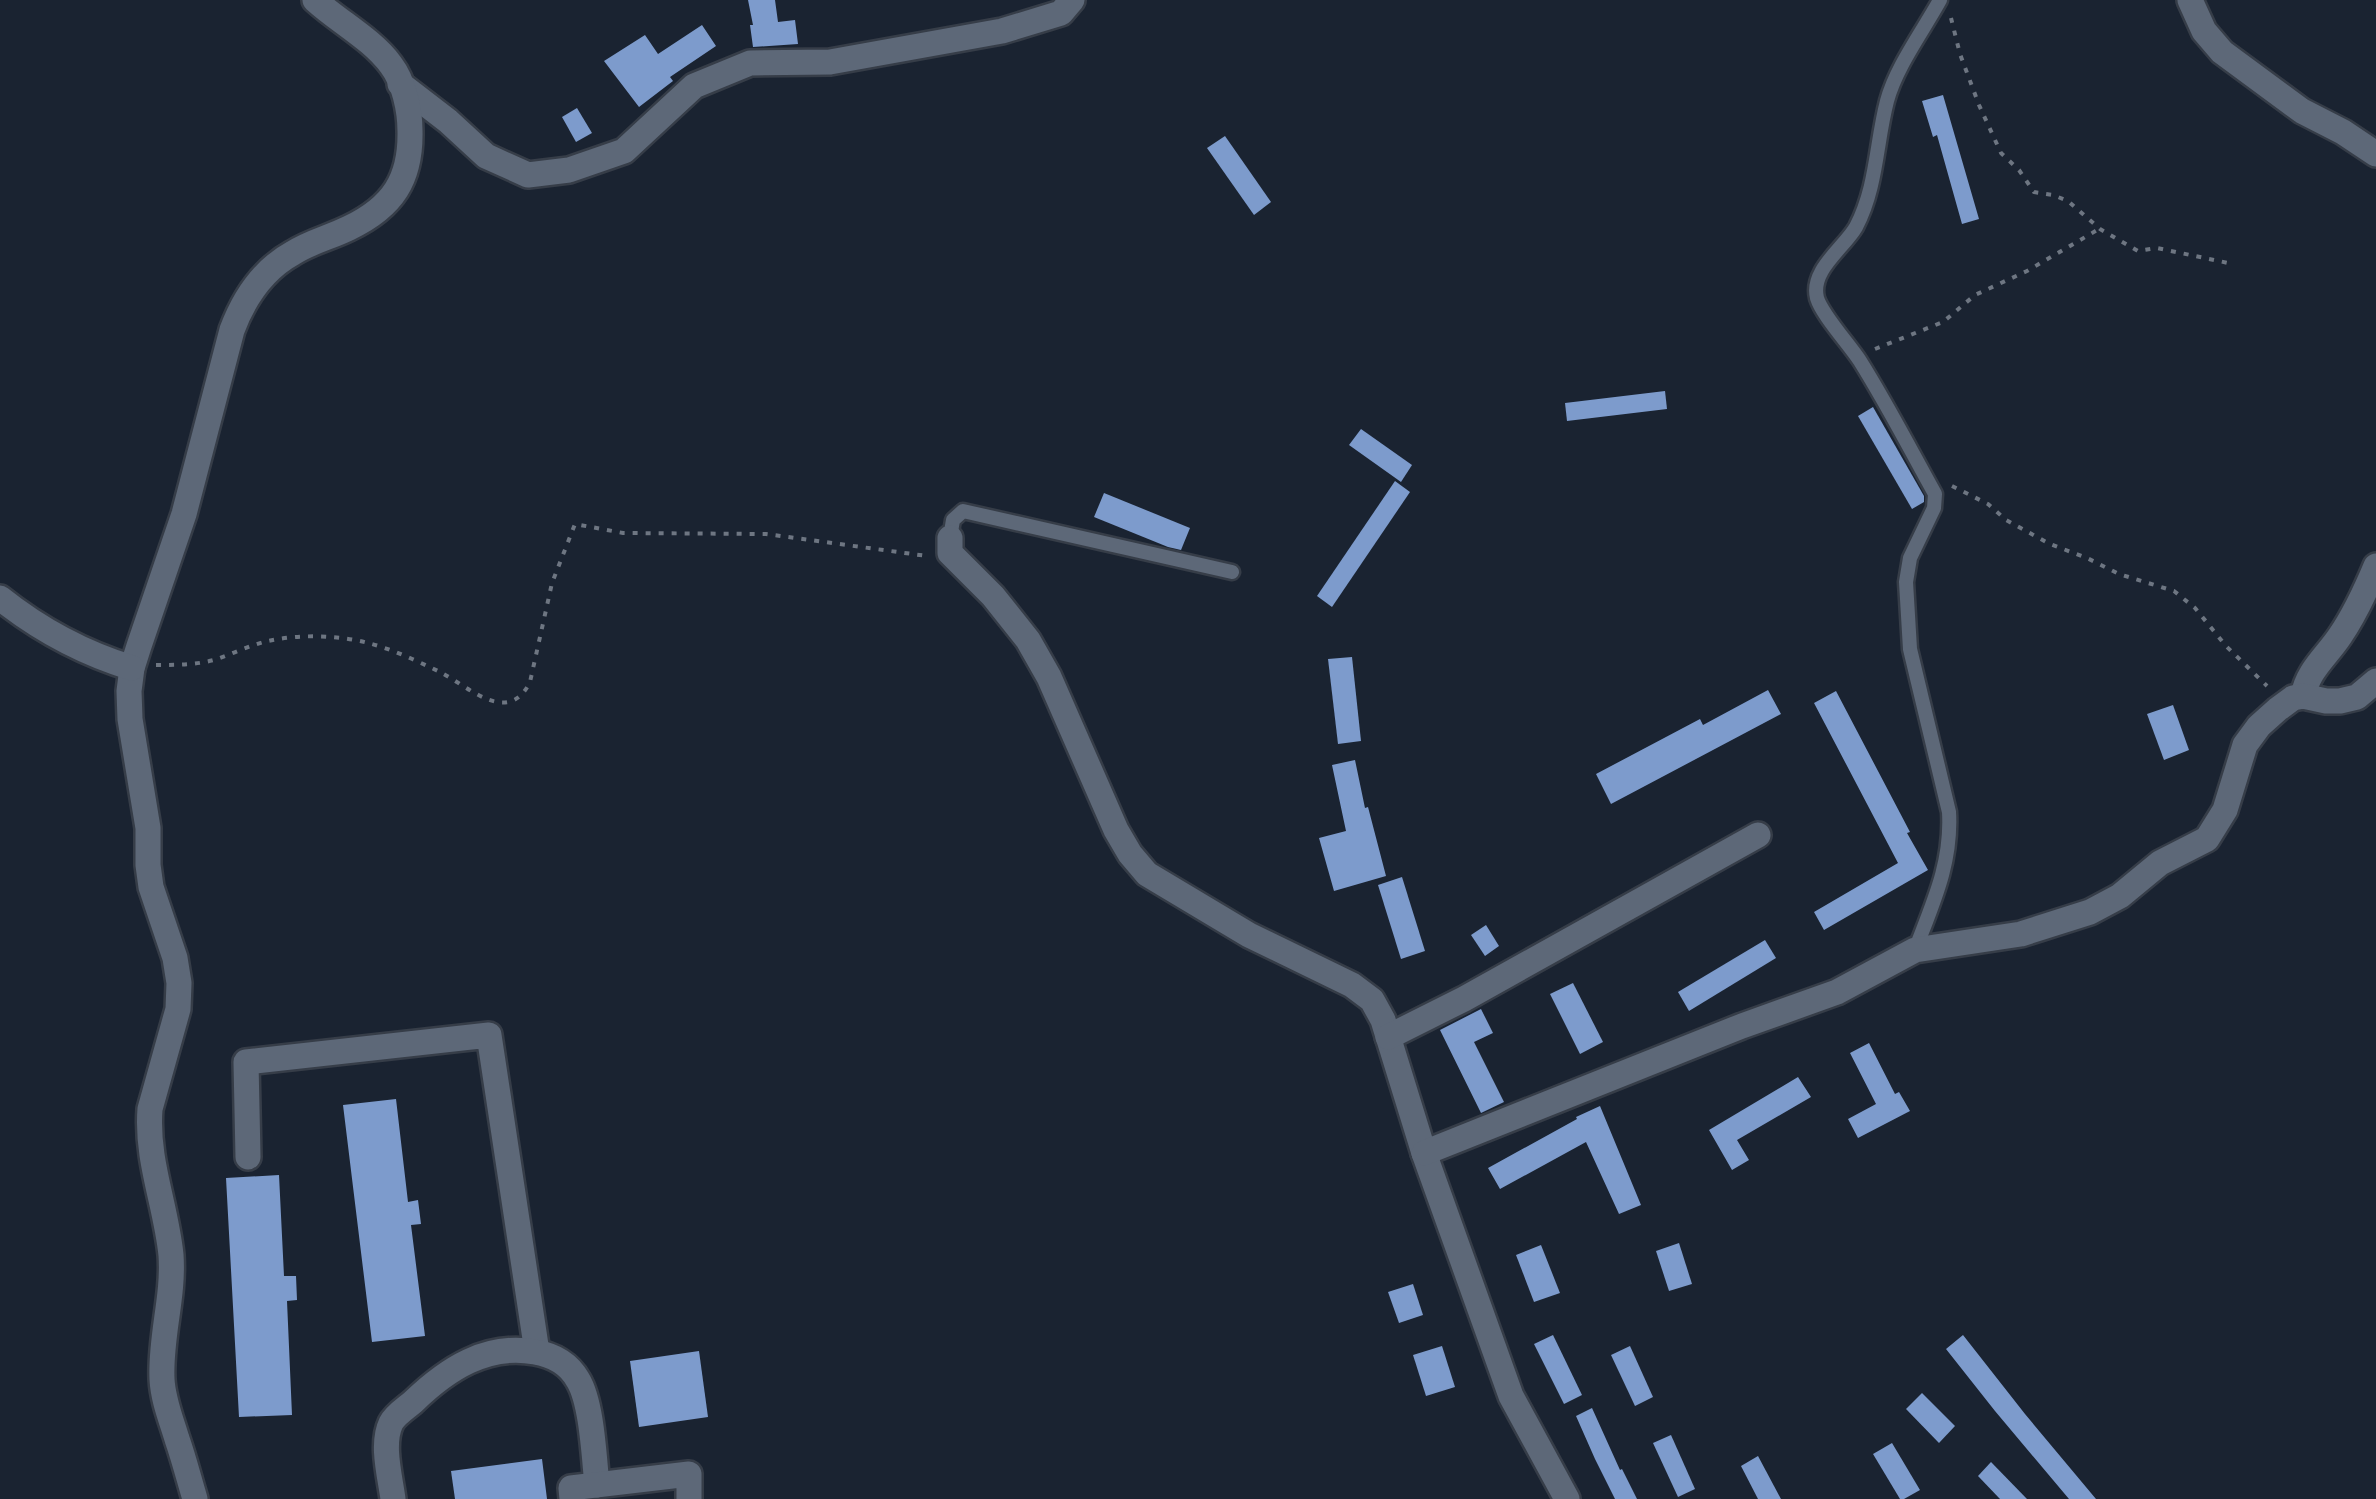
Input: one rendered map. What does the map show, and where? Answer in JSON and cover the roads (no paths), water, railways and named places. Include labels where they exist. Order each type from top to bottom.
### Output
[{"type":"street","points":[[195,1499],[162,1383],[171,1257],[148,1123],[178,1009],[179,983],[175,958],[151,887],[148,828],[128,690],[184,514],[241,306],[254,286],[293,252],[366,219],[383,206],[400,187],[408,163],[410,120],[394,69],[382,54],[315,0]]},
{"type":"street","points":[[400,84],[486,156],[528,175],[556,172],[624,151],[694,86],[750,63],[830,62],[1002,32],[1061,13],[1072,0]]},
{"type":"street","points":[[2190,0],[2204,31],[2222,52],[2302,112],[2376,154]]},
{"type":"street","points":[[950,538],[950,552],[1028,640],[1049,677],[1116,830],[1147,874],[1249,935],[1352,985],[1372,1000],[1510,1396],[1567,1499]]},
{"type":"street","points":[[1424,1153],[1837,992],[1915,950],[2021,934],[2090,912],[2120,896],[2160,863],[2207,838],[2226,810],[2245,744],[2259,726],[2298,697],[2312,670],[2339,639],[2360,604],[2376,566]]},
{"type":"street","points":[[0,598],[35,624],[97,658],[132,668]]},
{"type":"street","points":[[2298,697],[2326,701],[2357,698],[2376,681]]},
{"type":"street","points":[[1388,1037],[1464,1000],[1758,835]]},
{"type":"street","points":[[248,1156],[246,1062],[489,1035],[537,1352]]},
{"type":"street","points":[[393,1499],[387,1441],[392,1421],[452,1370],[479,1356],[515,1348],[547,1354],[567,1365],[580,1381],[598,1485]]},
{"type":"street","points":[[572,1499],[571,1488],[689,1474],[689,1499]]},
{"type":"lane","points":[[1915,950],[1947,863],[1950,839],[1949,812],[1910,648],[1906,582],[1910,558],[1934,508],[1936,494],[1859,360],[1818,302],[1816,289],[1828,262],[1854,230],[1871,187],[1892,86],[1944,6]]},
{"type":"lane","points":[[950,538],[953,520],[963,512],[1232,572]]}]
